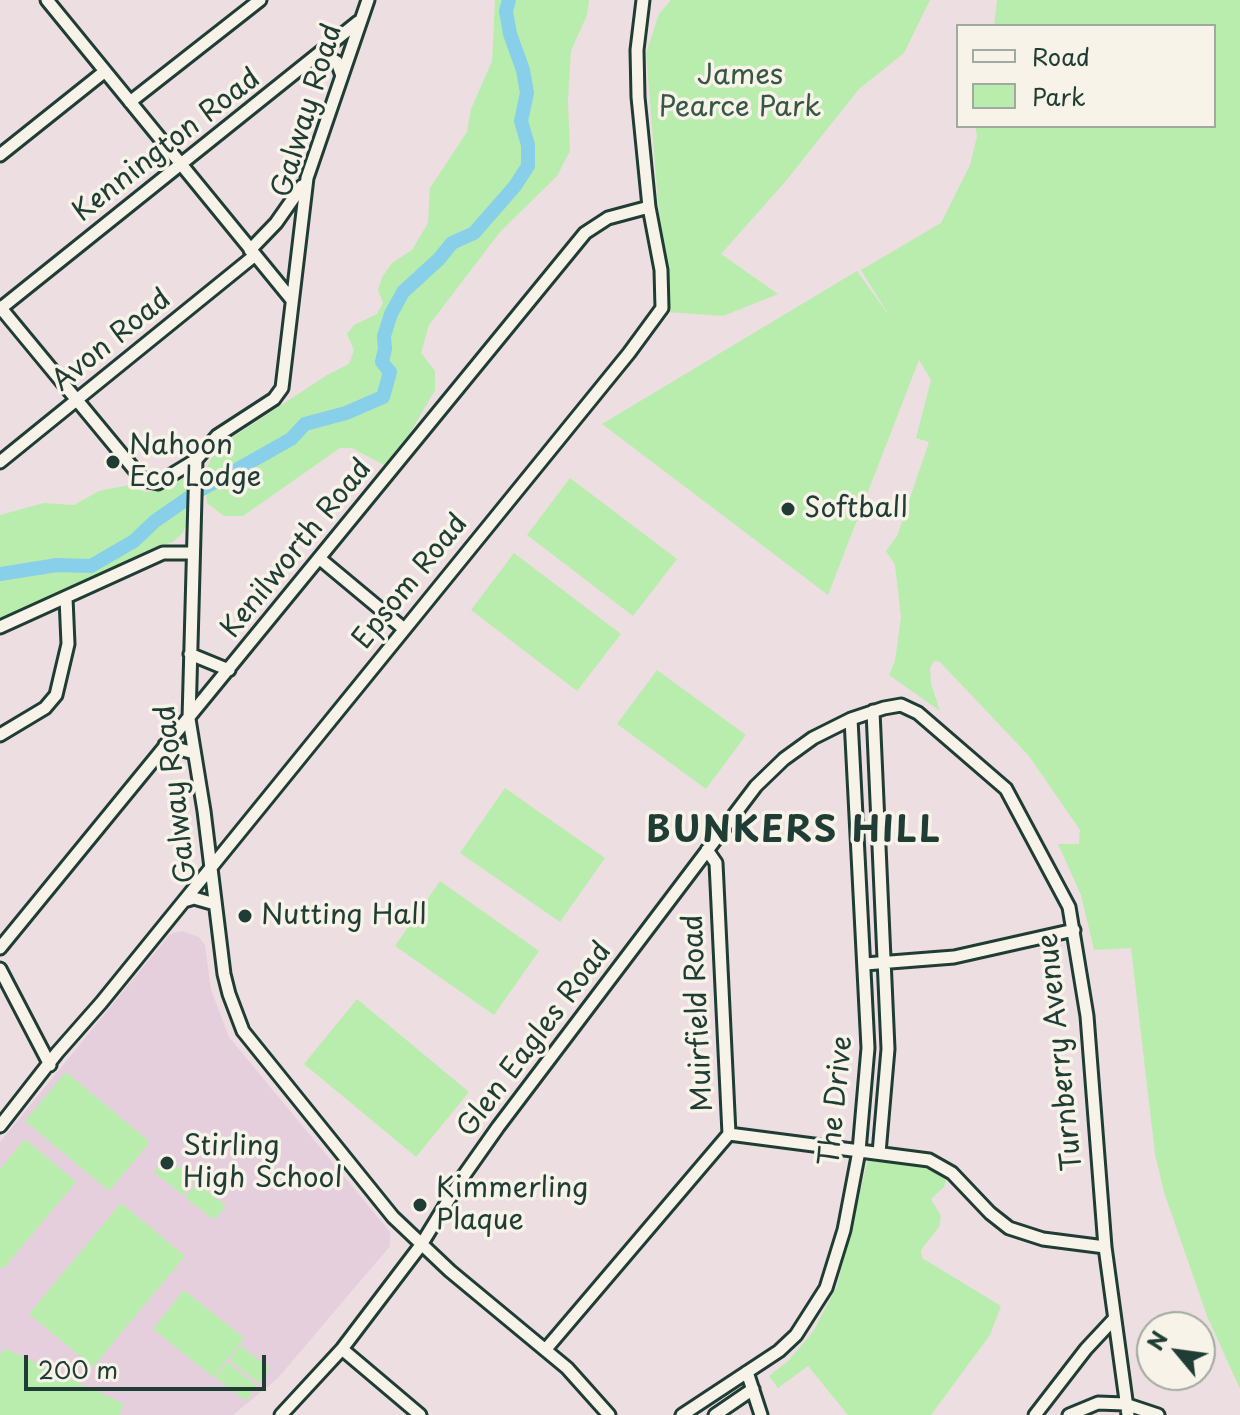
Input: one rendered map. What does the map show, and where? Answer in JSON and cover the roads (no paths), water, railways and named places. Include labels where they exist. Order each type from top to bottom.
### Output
[{"type":"street","points":[[47,0],[292,300]]},
{"type":"street","points":[[130,102],[260,0]]},
{"type":"street","name":"Galway Road","points":[[78,401],[139,476],[147,482],[158,483],[196,460],[217,436],[274,399],[280,391],[307,178],[368,0]]},
{"type":"street","name":"Epsom Road","points":[[0,1126],[629,353],[662,308],[661,270],[649,207],[637,74],[643,0]]},
{"type":"street","name":"Kennington Road","points":[[0,308],[321,54],[362,18]]},
{"type":"street","points":[[321,54],[337,62],[342,76]]},
{"type":"street","points":[[0,155],[104,72]]},
{"type":"street","name":"Avon Road","points":[[0,462],[78,401],[252,253],[307,178]]},
{"type":"street","name":"Kenilworth Road","points":[[0,948],[585,233],[608,218],[649,207]]},
{"type":"street","points":[[0,308],[78,401]]},
{"type":"street","name":"Galway Road","points":[[196,460],[192,508],[189,719],[229,994],[243,1031],[393,1217],[421,1245],[567,1368],[609,1415]]},
{"type":"street","points":[[0,627],[163,553],[193,553]]},
{"type":"street","points":[[319,558],[403,628]]},
{"type":"street","points":[[0,735],[45,708],[56,695],[68,644],[66,598]]},
{"type":"street","points":[[190,654],[229,670]]},
{"type":"street","name":"Turnberry Avenue","points":[[851,719],[892,706],[909,707],[1006,789],[1066,898],[1087,1016],[1105,1247],[1126,1410]]},
{"type":"street","name":"The Drive","points":[[873,711],[888,1049],[879,1153]]},
{"type":"street","name":"The Drive","points":[[682,1415],[779,1351],[796,1335],[826,1288],[844,1230],[859,1151],[868,1048],[851,719]]},
{"type":"street","name":"Glen Eagles Road","points":[[281,1415],[342,1349],[421,1245],[498,1127],[756,786],[784,759],[813,738],[851,719]]},
{"type":"street","points":[[165,745],[194,753]]},
{"type":"street","name":"Muirfield Road","points":[[546,1349],[729,1134],[716,863],[707,850]]},
{"type":"street","points":[[184,901],[194,898],[215,904]]},
{"type":"street","points":[[865,964],[954,957],[1074,930]]},
{"type":"street","points":[[0,969],[50,1065]]},
{"type":"street","points":[[729,1134],[879,1153],[938,1164],[952,1173],[1009,1228],[1043,1239],[1105,1247]]},
{"type":"street","points":[[1035,1415],[1086,1349],[1114,1319]]},
{"type":"street","points":[[342,1349],[420,1415]]},
{"type":"street","points":[[747,1372],[761,1415]]},
{"type":"street","points":[[715,1415],[753,1389]]},
{"type":"street","points":[[1069,1415],[1098,1403],[1158,1415]]},
{"type":"waterway","points":[[0,574],[57,565],[91,566],[134,541],[155,521],[197,492],[291,439],[305,424],[346,413],[383,397],[390,372],[382,362],[384,336],[403,292],[452,243],[474,233],[515,186],[528,166],[528,145],[521,121],[527,93],[523,70],[510,34],[506,11],[509,0]]},
{"type":"place","name":"Nahoon Eco Lodge","points":[[113,462]]},
{"type":"place","name":"Softball","points":[[788,509]]},
{"type":"place","name":"Nutting Hall","points":[[245,916]]},
{"type":"place","name":"Stirling High School","points":[[167,1163]]},
{"type":"place","name":"Kimmerling Plaque","points":[[420,1205]]},
{"type":"district","name":"BUNKERS HILL","points":[[794,832]]},
{"type":"park label","name":"James Pearce Park","points":[[740,92]]}]
